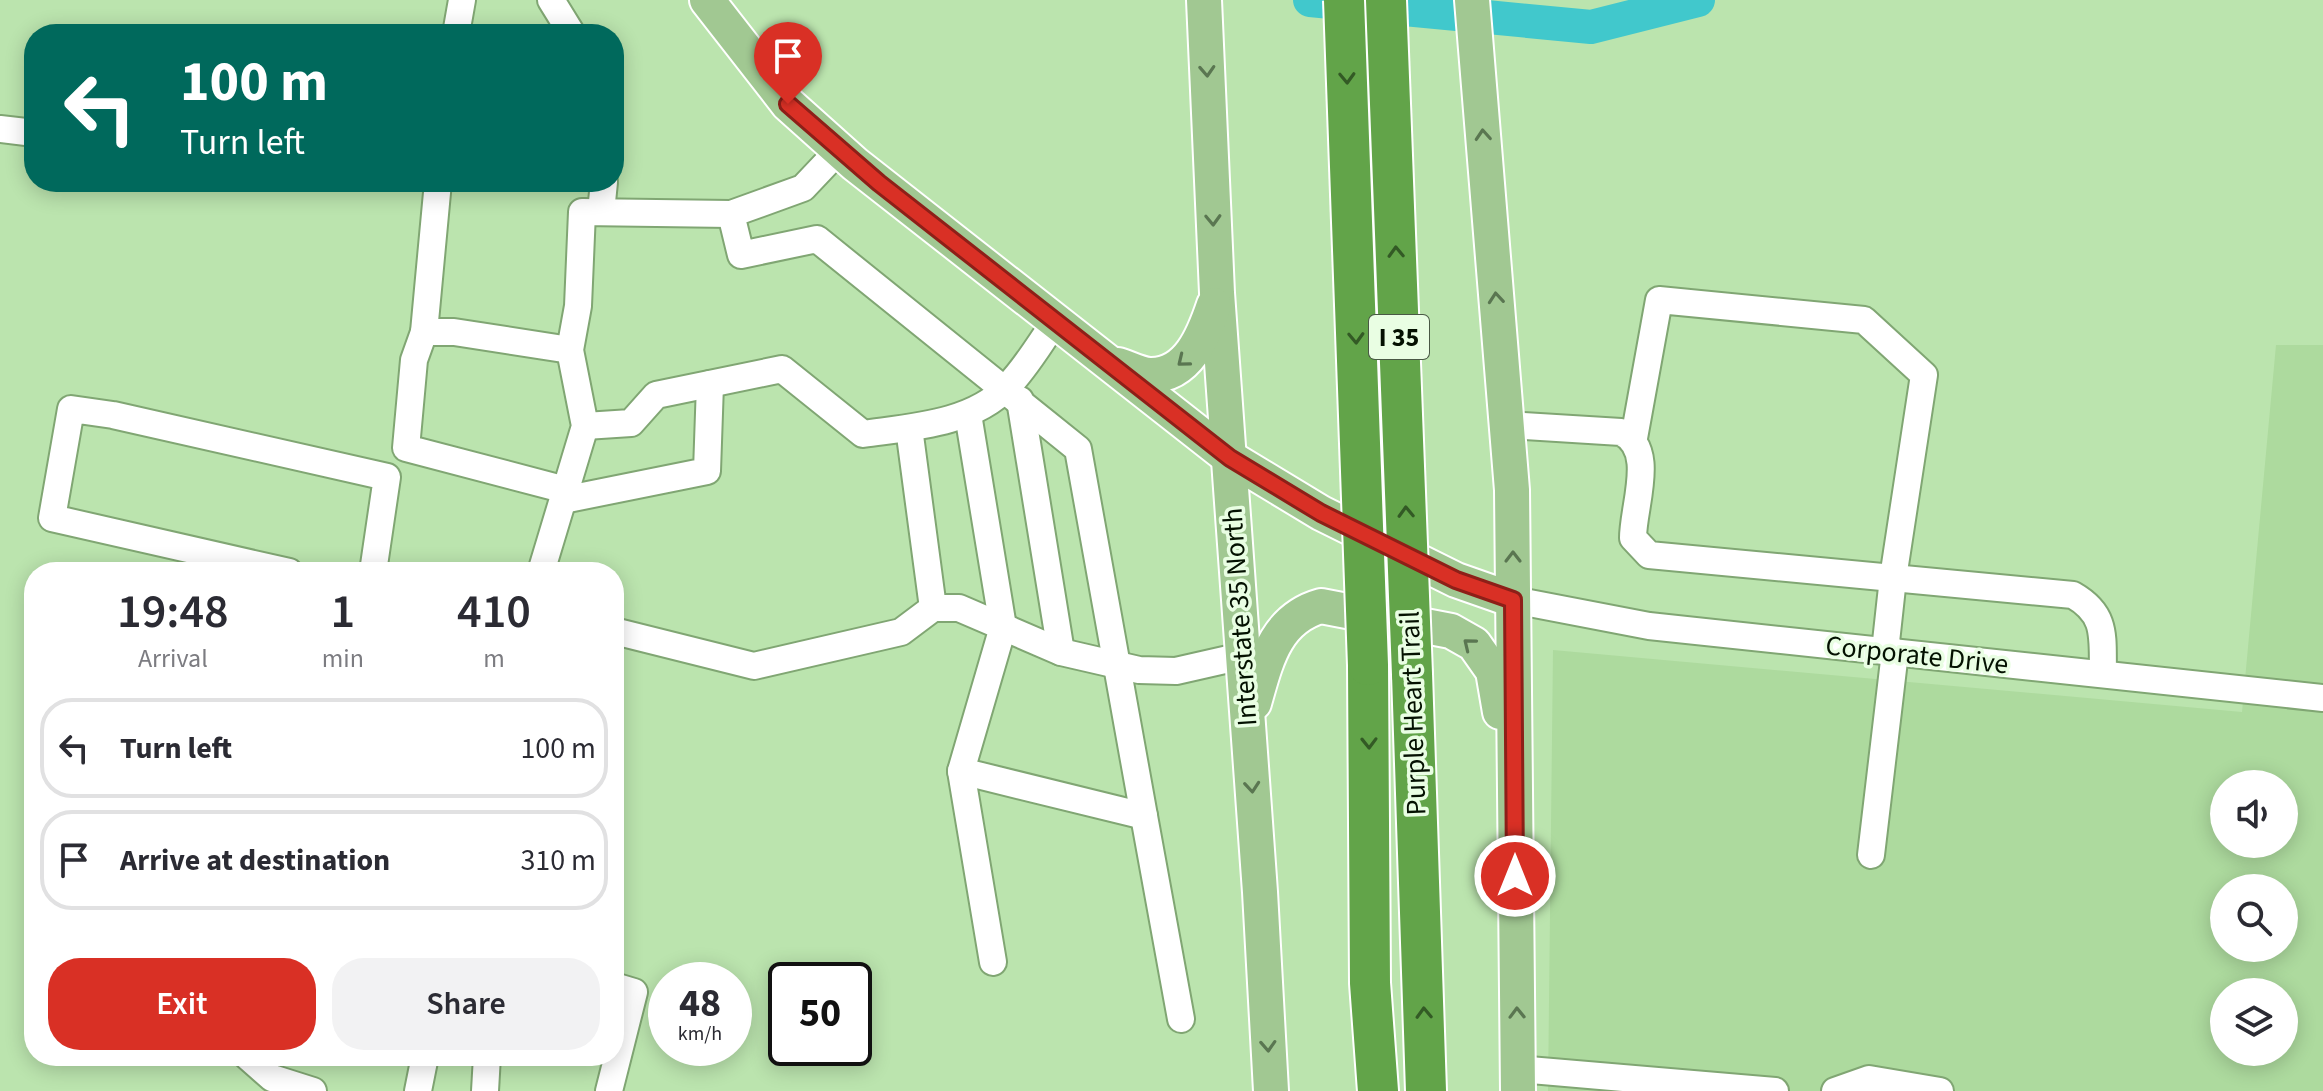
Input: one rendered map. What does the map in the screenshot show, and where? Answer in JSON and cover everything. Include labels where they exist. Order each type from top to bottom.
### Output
[{"type":"highway","name":"Purple Heart Trail","points":[[1344,0],[1368,665],[1370,983],[1378,1091]]},
{"type":"highway","name":"Purple Heart Trail","points":[[1386,0],[1426,1091]]},
{"type":"highway","points":[[1361,1091],[1370,983]]},
{"type":"main road","points":[[707,0],[788,104],[839,150],[1230,458],[1321,513],[1456,580],[1513,600]]},
{"type":"main road","name":"Interstate 35 North","points":[[1204,0],[1217,293],[1260,892],[1271,1091]]},
{"type":"main road","points":[[1472,0],[1512,490],[1518,1080]]},
{"type":"main road","points":[[1105,361],[1150,375],[1172,369],[1192,355],[1205,333],[1217,293]]},
{"type":"main road","points":[[1247,728],[1268,656],[1280,632],[1301,612],[1321,606],[1451,631],[1474,644],[1493,671],[1514,795]]},
{"type":"street","points":[[458,24],[462,0]]},
{"type":"street","points":[[551,0],[566,24]]},
{"type":"street","points":[[544,562],[585,426],[570,350],[578,306],[582,212],[731,214],[803,188],[839,150]]},
{"type":"street","points":[[374,562],[387,477],[406,448],[414,360],[424,332],[437,192]]},
{"type":"street","points":[[601,212],[603,192]]},
{"type":"street","points":[[731,214],[741,255],[817,239],[1078,449],[1181,1019]]},
{"type":"street","points":[[1634,438],[1659,300],[1864,320],[1924,375],[1893,578],[1890,652],[1871,855]]},
{"type":"street","points":[[585,426],[631,423],[656,395],[782,369],[863,434],[909,428],[968,414],[1013,394],[1055,322]]},
{"type":"street","points":[[424,332],[454,332],[570,350]]},
{"type":"street","points":[[406,448],[564,495],[707,471],[710,384]]},
{"type":"street","points":[[1013,394],[1061,652]]},
{"type":"street","points":[[245,562],[52,518],[71,409],[113,415],[387,477]]},
{"type":"street","points":[[968,414],[1003,627],[961,771],[993,962]]},
{"type":"street","points":[[1507,425],[1621,432],[1634,438],[1642,453],[1633,538],[1649,555],[2073,595],[2088,604],[2102,623],[2103,674]]},
{"type":"street","points":[[909,428],[933,608]]},
{"type":"street","name":"Corporate Drive","points":[[1513,600],[1649,626],[2323,698]]},
{"type":"street","points":[[624,634],[754,666],[901,632],[933,608],[959,608],[1061,652],[1117,666],[1176,671],[1242,656]]},
{"type":"street","points":[[961,771],[1144,816]]},
{"type":"street","points":[[624,989],[634,992],[624,1032]]},
{"type":"street","points":[[258,1066],[272,1078],[313,1091]]},
{"type":"street","points":[[418,1091],[423,1066]]},
{"type":"street","points":[[485,1091],[486,1066]]},
{"type":"street","points":[[609,1091],[615,1066]]},
{"type":"street","points":[[1835,1091],[1869,1079],[1940,1091]]},
{"type":"street","points":[[1518,1080],[1775,1091]]},
{"type":"shaded area","points":[[2276,345],[2323,345],[2323,1091],[1548,1091],[1553,650],[2242,712]]},
{"type":"waterway","points":[[1310,0],[1591,27],[1698,0]]},
{"type":"route","points":[[788,104],[855,164],[1230,458],[1321,513],[1456,580],[1513,600],[1515,876]]}]
